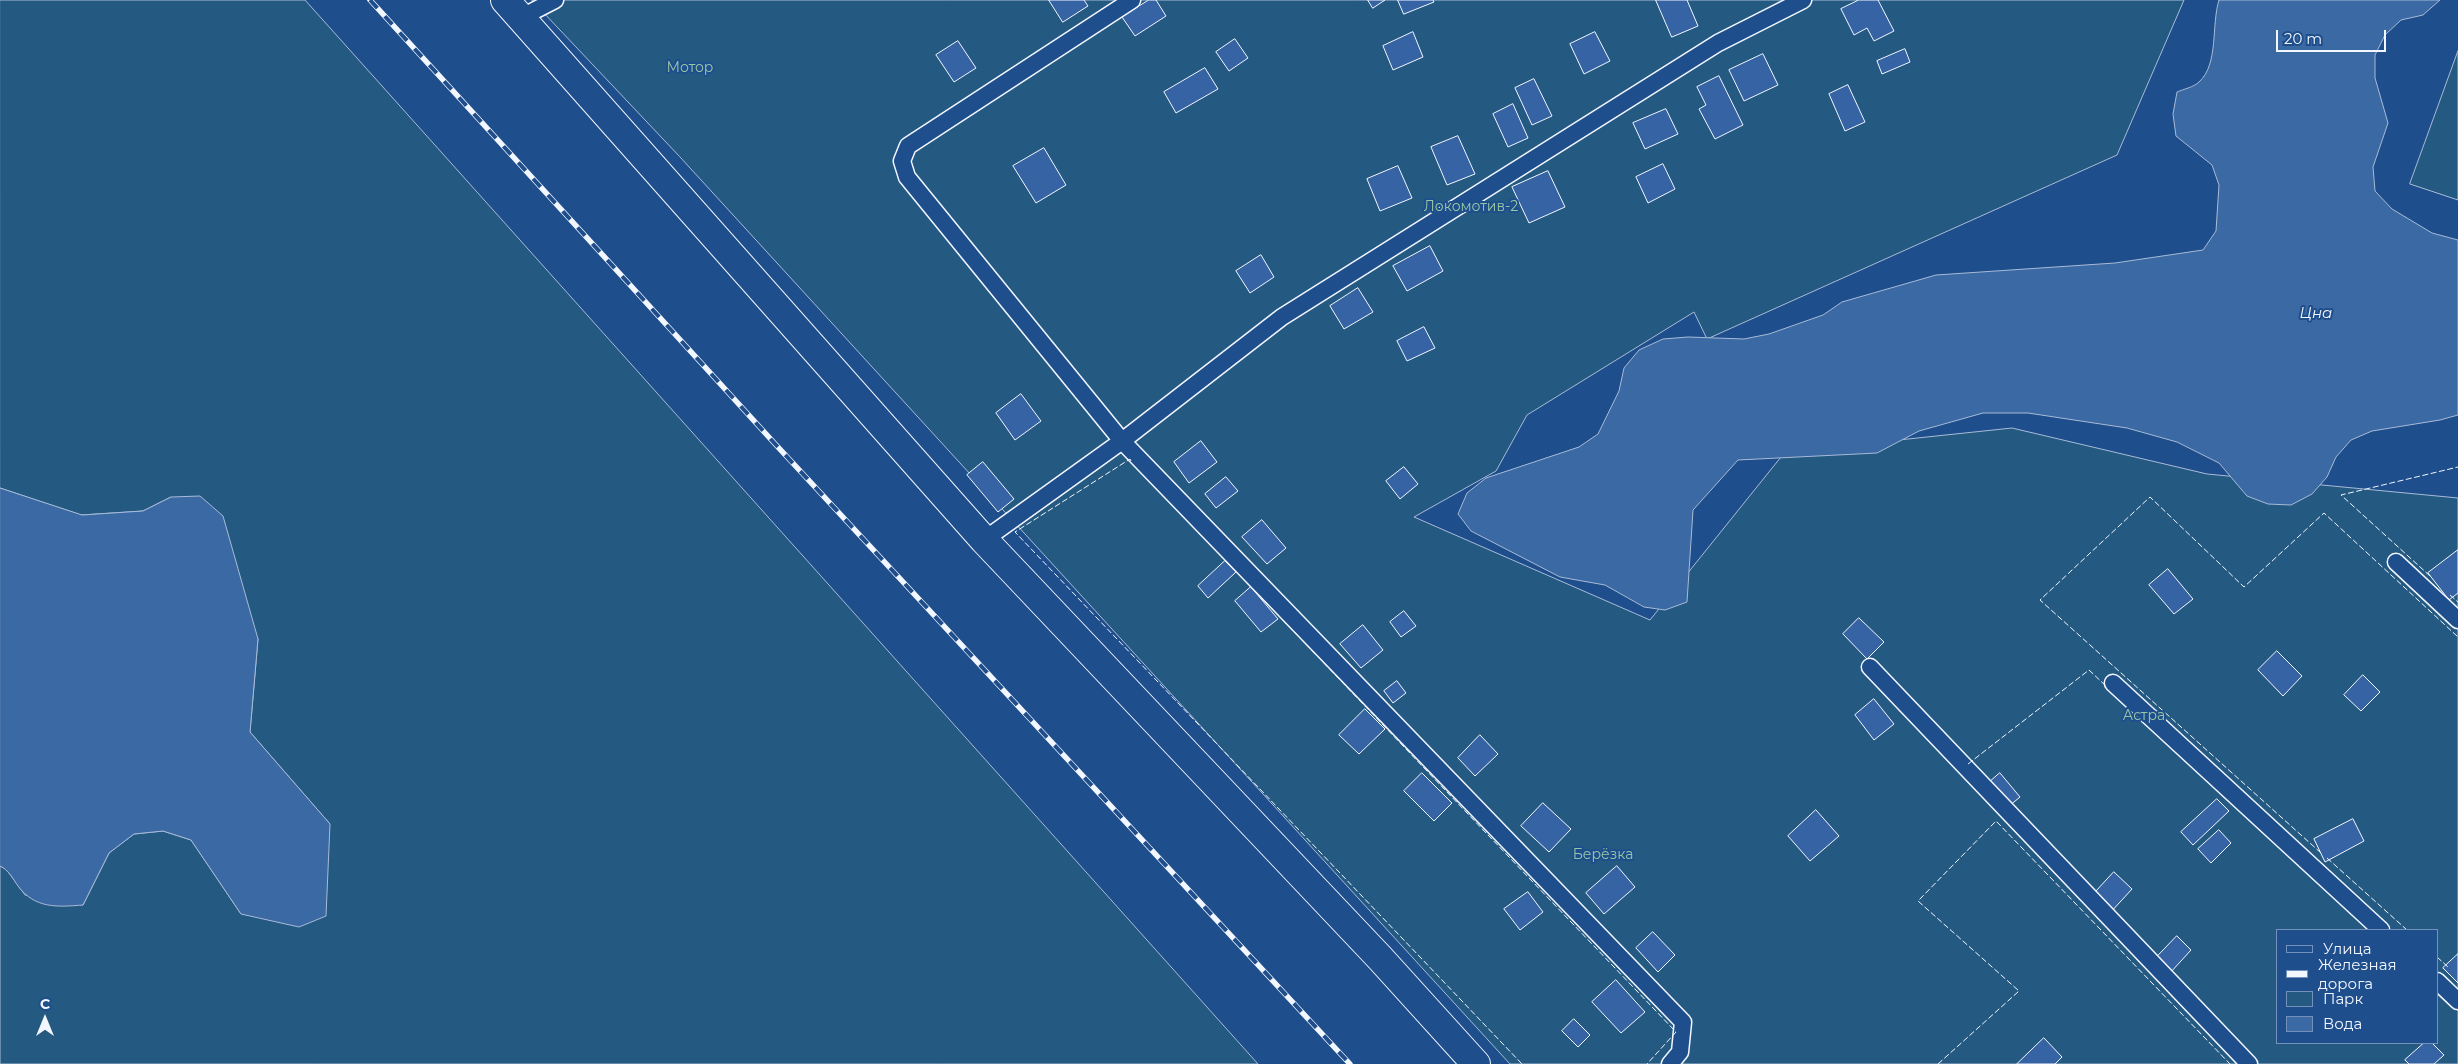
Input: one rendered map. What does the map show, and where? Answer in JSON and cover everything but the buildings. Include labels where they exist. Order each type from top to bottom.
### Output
[{"type":"street","points":[[513,9],[984,540],[1380,958],[1476,1064]]},
{"type":"lane","points":[[513,9],[555,0]]},
{"type":"lane","points":[[1132,0],[908,146],[902,162],[907,177],[1122,441],[1683,1022],[1680,1052],[1670,1064]]},
{"type":"lane","points":[[984,540],[1122,441],[1282,317],[1718,42],[1803,0]]},
{"type":"lane","points":[[2396,562],[2458,620]]},
{"type":"lane","points":[[1870,667],[2249,1064]]},
{"type":"lane","points":[[2112,683],[2381,929]]},
{"type":"lane","points":[[2438,982],[2458,1001]]},
{"type":"green space","points":[[0,0],[305,0],[1258,1064],[0,1064],[0,866],[6,869],[25,895],[83,905],[109,853],[134,834],[163,831],[191,840],[241,914],[330,824],[250,732],[258,639],[171,497],[143,511],[81,515],[0,488]]},
{"type":"green space","points":[[532,0],[2184,0],[2117,155],[1707,339],[1694,312],[1527,415],[1496,471],[1414,517],[1650,620],[1785,452],[2012,428],[2207,474],[2458,498],[2458,1064],[1510,1064],[680,157]]},
{"type":"green space","points":[[2458,51],[2458,200],[2410,184]]},
{"type":"water","name":"Цна","points":[[2219,0],[2440,0],[2423,15],[2401,20],[2385,35],[2375,55],[2375,78],[2388,123],[2373,167],[2375,191],[2392,209],[2432,233],[2458,240],[2458,415],[2440,420],[2372,431],[2351,440],[2336,457],[2327,477],[2312,494],[2291,505],[2268,504],[2247,496],[2219,463],[2177,442],[2127,428],[2028,413],[1983,413],[1919,431],[1877,453],[1738,460],[1693,510],[1687,602],[1665,610],[1644,607],[1605,585],[1560,577],[1471,531],[1458,514],[1467,493],[1486,478],[1579,447],[1598,434],[1619,391],[1624,368],[1639,350],[1663,339],[1688,337],[1744,339],[1769,334],[1823,315],[1842,302],[1936,275],[2115,263],[2203,250],[2216,231],[2219,185],[2212,165],[2176,136],[2173,114],[2177,92],[2197,84],[2209,65]]},
{"type":"water","points":[[0,488],[82,515],[143,511],[171,497],[200,496],[223,516],[258,639],[250,732],[330,824],[326,916],[299,927],[241,914],[191,840],[163,831],[134,834],[109,853],[83,905],[56,906],[39,903],[25,894],[8,872],[0,866]]},
{"type":"railway","points":[[370,0],[777,446],[1350,1064]]},
{"type":"fence","points":[[1131,461],[1130,459],[1015,532],[1522,1064]]},
{"type":"fence","points":[[2430,576],[2341,495],[2458,467]]},
{"type":"fence","points":[[2321,853],[2040,600],[2150,497],[2244,587],[2324,513],[2458,637]]},
{"type":"fence","points":[[1259,595],[1676,1032],[1647,1064]]},
{"type":"fence","points":[[2450,595],[2458,602]]},
{"type":"fence","points":[[1968,764],[2089,670],[2107,687]]},
{"type":"fence","points":[[1938,1064],[2019,991],[1918,901],[1996,821],[2230,1064]]},
{"type":"fence","points":[[2327,858],[2406,929]]},
{"type":"fence","points":[[2438,958],[2448,967]]},
{"type":"park label","name":"Мотор","points":[[690,68]]},
{"type":"park label","name":"Локомотив-2","points":[[1471,207]]},
{"type":"park label","name":"Астра","points":[[2144,716]]},
{"type":"park label","name":"Берёзка","points":[[1603,855]]}]
